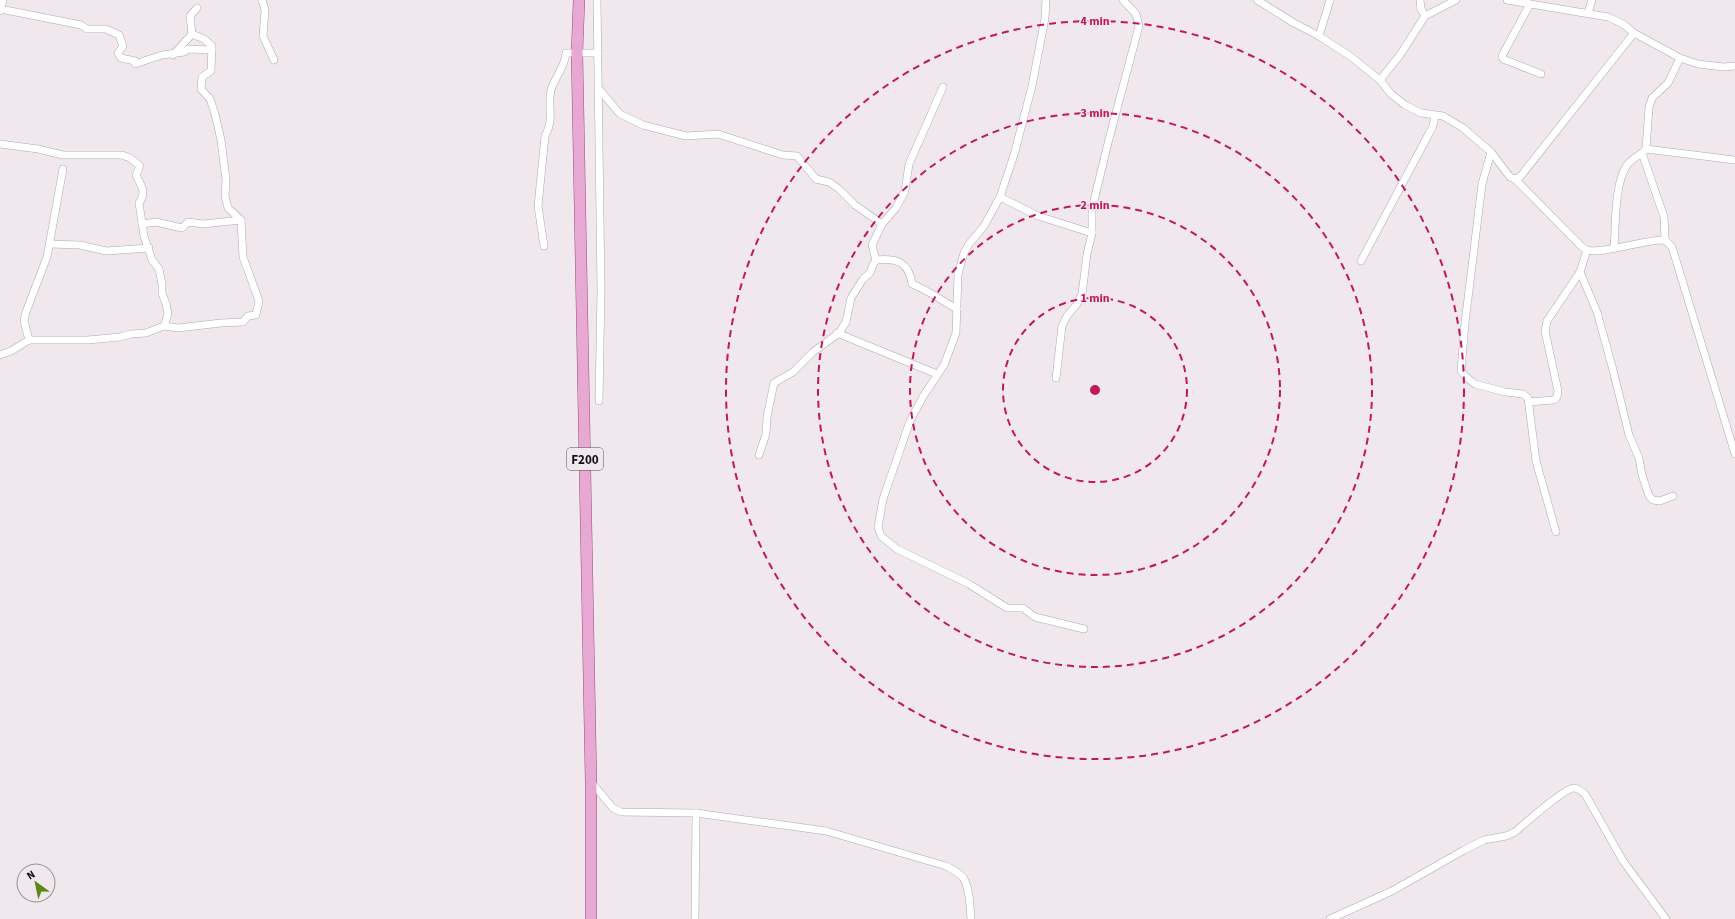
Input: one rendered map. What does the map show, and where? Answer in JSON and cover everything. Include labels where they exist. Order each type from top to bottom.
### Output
[{"type":"main road","name":"F200","points":[[579,0],[577,53],[591,782],[591,919]]},
{"type":"street","points":[[4,0],[0,10],[81,25],[87,29],[106,29],[119,35],[123,46],[118,53],[121,58],[134,60],[135,64],[149,58],[162,55],[172,55],[184,52],[188,49],[212,50]]},
{"type":"street","points":[[262,0],[265,10],[263,36],[274,60]]},
{"type":"street","points":[[597,0],[601,290],[599,401]]},
{"type":"street","points":[[1046,0],[1045,18],[1032,86],[1014,155],[1000,197],[984,226],[969,244],[964,253],[958,274],[956,333],[944,365],[916,408],[903,440],[883,499],[878,527],[881,536],[897,550],[968,584],[1007,608],[1023,608],[1035,617],[1084,629]]},
{"type":"street","points":[[1056,378],[1062,326],[1082,294],[1087,254],[1092,233],[1092,209],[1139,26],[1136,14],[1123,0]]},
{"type":"street","points":[[1257,0],[1350,56],[1380,80],[1391,94],[1405,105],[1421,113],[1443,116],[1450,119],[1477,139],[1491,152],[1510,176],[1515,179],[1571,236],[1588,250],[1599,250],[1654,240],[1665,240]]},
{"type":"street","points":[[1318,36],[1330,0]]},
{"type":"street","points":[[1420,0],[1421,9],[1425,16]]},
{"type":"street","points":[[1380,80],[1400,55],[1425,16],[1456,0]]},
{"type":"street","points":[[1508,0],[1608,17],[1623,24],[1634,33],[1680,58],[1698,64],[1723,67],[1735,66]]},
{"type":"street","points":[[1588,13],[1592,0]]},
{"type":"street","points":[[1530,4],[1502,56],[1506,62],[1542,74]]},
{"type":"street","points":[[172,55],[192,34],[190,16],[197,8]]},
{"type":"street","points":[[1515,179],[1520,177],[1634,33]]},
{"type":"street","points":[[0,355],[11,351],[29,340],[88,340],[120,337],[130,334],[146,333],[164,326],[178,328],[243,322],[248,316],[256,315],[259,301],[243,257],[241,220],[228,208],[225,196],[226,180],[221,140],[210,99],[201,89],[202,77],[210,71],[212,46],[192,34]]},
{"type":"street","points":[[544,246],[538,206],[545,136],[550,127],[551,90],[565,61],[566,53],[598,53]]},
{"type":"street","points":[[1680,58],[1668,83],[1652,98],[1649,107],[1644,151],[1664,217],[1665,240],[1672,247],[1735,454]]},
{"type":"street","points":[[876,260],[872,245],[882,224],[896,208],[905,191],[909,164],[943,87]]},
{"type":"street","points":[[599,89],[620,114],[643,125],[686,136],[718,134],[782,155],[797,156],[816,179],[829,182],[840,189],[854,205],[882,224]]},
{"type":"street","points":[[1360,261],[1433,126],[1435,116]]},
{"type":"street","points":[[0,144],[38,149],[63,155],[122,155],[130,158],[140,166],[136,175],[143,192],[139,203],[142,224],[152,260],[159,269],[162,293],[168,314],[164,326]]},
{"type":"street","points":[[1614,248],[1619,190],[1623,173],[1628,164],[1644,151],[1735,160]]},
{"type":"street","points":[[1491,152],[1482,184],[1465,323],[1461,371],[1466,378],[1475,384],[1505,392],[1523,394],[1528,398],[1536,461],[1556,532]]},
{"type":"street","points":[[29,340],[24,321],[26,312],[41,276],[50,244],[63,169]]},
{"type":"street","points":[[1000,197],[1038,216],[1092,233]]},
{"type":"street","points":[[142,224],[156,222],[182,228],[188,222],[203,224],[241,220]]},
{"type":"street","points":[[50,244],[80,245],[106,251],[149,248]]},
{"type":"street","points":[[1529,402],[1554,400],[1557,397],[1558,391],[1545,331],[1547,322],[1580,272],[1588,250]]},
{"type":"street","points":[[876,260],[886,260],[903,264],[910,272],[912,284],[927,290],[939,300],[957,309]]},
{"type":"street","points":[[759,455],[766,434],[767,417],[774,383],[792,372],[837,334],[846,322],[851,298],[863,279],[870,272],[872,265],[876,260]]},
{"type":"street","points":[[1580,272],[1597,312],[1629,435],[1639,458],[1642,475],[1649,496],[1653,500],[1660,501],[1673,496]]},
{"type":"street","points":[[837,334],[937,374]]},
{"type":"street","points":[[591,782],[613,808],[621,812],[696,813],[826,831],[946,866],[957,872],[964,879],[970,901],[971,919]]},
{"type":"street","points":[[1330,919],[1392,891],[1484,840],[1506,836],[1515,832],[1563,793],[1573,788],[1585,794],[1623,861],[1666,919]]},
{"type":"street","points":[[695,919],[696,813]]}]
